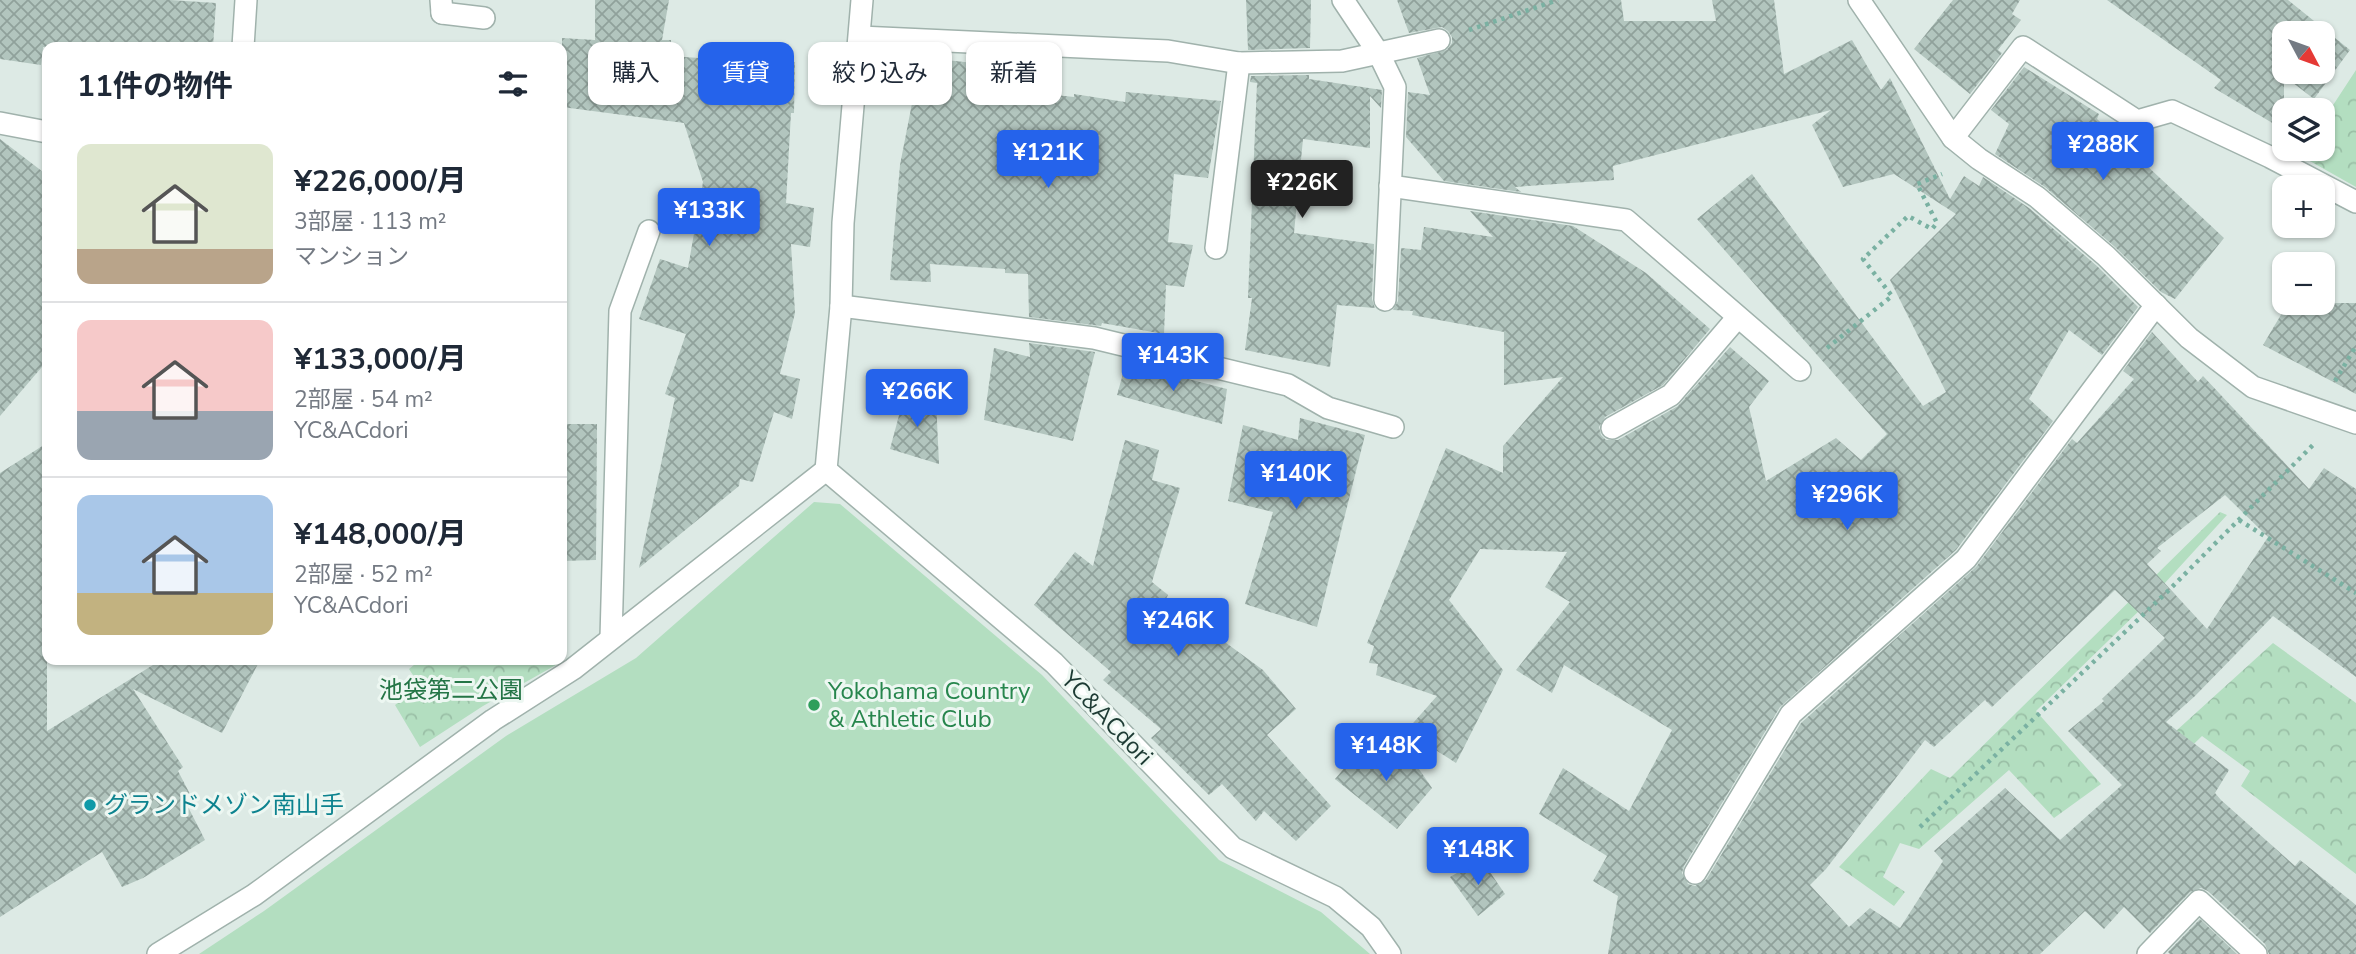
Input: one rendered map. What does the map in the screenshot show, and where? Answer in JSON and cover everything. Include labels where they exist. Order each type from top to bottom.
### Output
[{"type":"street","points":[[243,42],[246,0]]},
{"type":"street","points":[[158,954],[254,895],[493,720],[573,669],[826,470],[841,306],[843,223],[862,0]]},
{"type":"street","points":[[1343,0],[1379,54],[1395,87],[1385,300]]},
{"type":"street","points":[[1859,0],[1953,138],[1979,159],[2037,197],[2106,256],[2189,338],[2253,387],[2356,423]]},
{"type":"street","points":[[441,6],[484,18]]},
{"type":"street","points":[[860,37],[1168,51],[1239,63],[1342,61],[1439,40]]},
{"type":"street","points":[[1953,138],[2023,47],[2137,121],[2172,111],[2270,157],[2356,202]]},
{"type":"street","points":[[1216,248],[1239,63]]},
{"type":"street","points":[[0,123],[42,131]]},
{"type":"street","points":[[1390,186],[1626,220],[1800,370]]},
{"type":"street","points":[[611,638],[620,311],[649,231]]},
{"type":"street","points":[[1695,873],[1791,715],[1966,559],[2156,305]]},
{"type":"street","points":[[841,306],[1094,338],[1288,385],[1328,408],[1393,427]]},
{"type":"street","points":[[1612,428],[1671,395],[1737,318]]},
{"type":"street","name":"YC&ACdori","points":[[826,470],[1054,663],[1233,848],[1335,897],[1371,927],[1390,954]]},
{"type":"street","points":[[2148,954],[2199,901],[2256,954]]},
{"type":"path","points":[[1439,40],[1558,0]]},
{"type":"path","points":[[1800,370],[1892,296],[1863,258],[1908,216],[1932,229],[1937,223],[1917,184],[1979,159]]},
{"type":"path","points":[[1920,827],[2167,593],[2321,438]]},
{"type":"path","points":[[2239,520],[2356,593]]},
{"type":"green space","points":[[2356,70],[2356,187],[2310,161],[2335,161],[2335,102]]},
{"type":"green space","name":"Yokohama Country & Athletic Club","points":[[814,502],[840,504],[1042,675],[1219,860],[1321,912],[1370,954],[199,954],[264,911],[506,736],[636,658]]},
{"type":"green space","points":[[2220,512],[2227,515],[2143,607],[2036,711],[2101,784],[2054,818],[2009,770],[1919,849],[1900,843],[1883,877],[1905,892],[1894,906],[1839,867],[1931,769],[1950,778]]},
{"type":"green space","points":[[2273,643],[2356,703],[2356,874],[2241,786],[2250,771],[2202,736],[2151,786],[2133,770]]},
{"type":"green space","name":"池袋第二公園","points":[[414,665],[556,665],[483,706],[420,747],[395,705],[420,686],[409,669]]},
{"type":"building","points":[[0,0],[170,0],[216,3],[213,42],[42,42],[41,65],[0,59]]},
{"type":"building","points":[[595,0],[669,0],[662,40],[671,42],[588,42],[588,105],[684,105],[684,57],[698,58],[698,105],[794,105],[795,62],[794,113],[791,113],[786,203],[814,208],[810,247],[791,244],[795,313],[780,374],[800,379],[792,419],[774,412],[753,482],[740,479],[739,486],[639,568],[675,398],[665,394],[686,334],[639,319],[660,259],[688,268],[703,182],[684,123],[567,108],[567,42],[562,42],[562,38],[595,40]]},
{"type":"building","points":[[1246,0],[1311,0],[1310,48],[1248,50]]},
{"type":"building","points":[[1397,0],[1621,0],[1624,21],[1716,21],[1712,0],[1774,0],[1784,74],[1852,40],[1881,90],[1890,78],[1950,199],[1964,176],[1979,186],[1983,177],[2029,208],[2097,266],[2138,307],[2102,355],[2069,330],[2029,399],[2053,421],[1956,550],[1780,707],[1684,866],[1682,873],[1688,884],[1695,886],[1706,880],[1801,723],[1976,567],[2072,439],[2077,443],[2134,379],[2123,371],[2152,332],[2198,382],[2203,376],[2309,489],[2324,468],[2356,489],[2356,677],[2273,616],[2166,722],[2229,770],[2215,793],[2221,800],[2295,866],[2300,860],[2356,905],[2356,954],[2269,954],[2265,944],[2208,891],[2201,888],[2190,892],[2150,933],[2124,907],[2104,929],[2085,911],[2040,954],[1608,954],[1618,896],[1593,881],[1607,856],[1539,814],[1563,768],[1629,811],[1672,730],[1564,665],[1552,693],[1516,670],[1570,602],[1545,587],[1567,552],[1480,549],[1449,600],[1503,670],[1456,763],[1406,731],[1437,696],[1376,675],[1378,664],[1369,663],[1374,646],[1367,643],[1446,448],[1503,473],[1503,446],[1563,377],[1504,385],[1504,332],[1412,315],[1413,311],[1393,310],[1398,301],[1401,248],[1421,250],[1424,227],[1493,237],[1470,211],[1573,226],[1646,273],[1710,329],[1663,385],[1605,417],[1599,427],[1601,435],[1606,440],[1618,440],[1678,406],[1730,347],[1769,381],[1749,407],[1766,481],[1836,438],[1861,460],[1887,434],[1697,219],[1752,174],[1923,406],[1946,392],[1890,280],[1956,214],[1894,174],[1843,187],[1812,125],[1831,110],[1613,166],[1614,180],[1515,187],[1521,192],[1444,181],[1406,137],[1408,92],[1430,95],[1417,58],[1447,50],[1452,43],[1452,37],[1442,27],[1409,33]],"holes":[[[2225,495],[2268,537],[2207,629],[2147,564],[2161,551],[2157,548]],[[2115,590],[2165,638],[2102,699],[2104,701],[2068,731],[2122,785],[2060,840],[2005,788],[1934,851],[1943,861],[1900,928],[1870,908],[1849,927],[1810,885],[1826,869],[1925,740],[1934,747],[1985,700],[1992,707]]]},
{"type":"building","points":[[1953,0],[2020,0],[2012,14],[2021,20],[1998,50],[2002,53],[1970,94],[1914,49]]},
{"type":"building","points":[[2107,0],[2288,0],[2314,21],[2272,21],[2272,84],[2284,84],[2284,98],[2272,98],[2272,123],[2214,88],[2221,80]]},
{"type":"building","points":[[2335,38],[2350,50],[2335,70]]},
{"type":"building","points":[[952,61],[966,62],[966,105],[1062,105],[1062,96],[1074,97],[1074,94],[1125,102],[1126,92],[1221,101],[1208,178],[1174,174],[1168,242],[1193,245],[1184,287],[1166,285],[1164,334],[1102,323],[1101,326],[1029,317],[1028,274],[1005,273],[1005,269],[930,264],[931,282],[890,280],[900,165],[912,105],[952,105]]},
{"type":"building","points":[[2024,67],[2099,114],[2097,119],[2224,238],[2175,299],[2161,292],[2115,247],[2045,187],[1995,154],[2009,124],[1991,110]]},
{"type":"building","points":[[1309,75],[1309,79],[1382,90],[1381,108],[1370,96],[1370,148],[1303,139],[1294,233],[1374,244],[1372,299],[1375,308],[1337,305],[1330,367],[1245,350],[1252,298],[1248,298],[1257,83],[1250,82],[1251,76]]},
{"type":"building","points":[[2294,84],[2325,84],[2313,98]]},
{"type":"building","points":[[0,139],[42,171],[42,367],[0,416]]},
{"type":"building","points":[[2335,303],[2356,303],[2356,394],[2263,345],[2281,315],[2335,315]]},
{"type":"building","points":[[1029,343],[1095,352],[1073,441],[984,420],[994,348],[1030,357]]},
{"type":"building","points":[[1126,363],[1227,389],[1222,424],[1117,395]]},
{"type":"building","points":[[905,393],[936,400],[939,464],[890,449]]},
{"type":"building","points":[[1300,418],[1365,435],[1317,627],[1245,604],[1273,512],[1228,501],[1243,425],[1298,440]]},
{"type":"building","points":[[567,424],[597,424],[596,560],[567,561]]},
{"type":"building","points":[[1125,440],[1159,450],[1152,480],[1180,488],[1152,582],[1168,595],[1166,599],[1263,670],[1296,709],[1267,735],[1331,806],[1296,841],[1264,811],[1256,821],[1222,784],[1209,795],[1151,738],[1161,729],[1103,680],[1111,672],[1034,605],[1075,552],[1093,566]]},
{"type":"building","name":"グランドメゾン南山手","points":[[42,446],[42,665],[47,665],[47,731],[153,665],[257,665],[222,733],[133,689],[183,767],[178,771],[191,796],[185,801],[205,840],[143,878],[122,887],[102,852],[0,917],[0,473]]},
{"type":"building","points":[[1399,740],[1432,788],[1397,829],[1335,779],[1364,745],[1383,758]]},
{"type":"building","points":[[1481,859],[1505,894],[1478,916],[1450,877]]},
{"type":"building","points":[[2200,919],[2237,954],[2170,954],[2168,952]]},
{"type":"place","name":"Yokohama Country & Athletic Club","points":[[814,705]]},
{"type":"place","name":"グランドメゾン南山手","points":[[90,805]]}]
